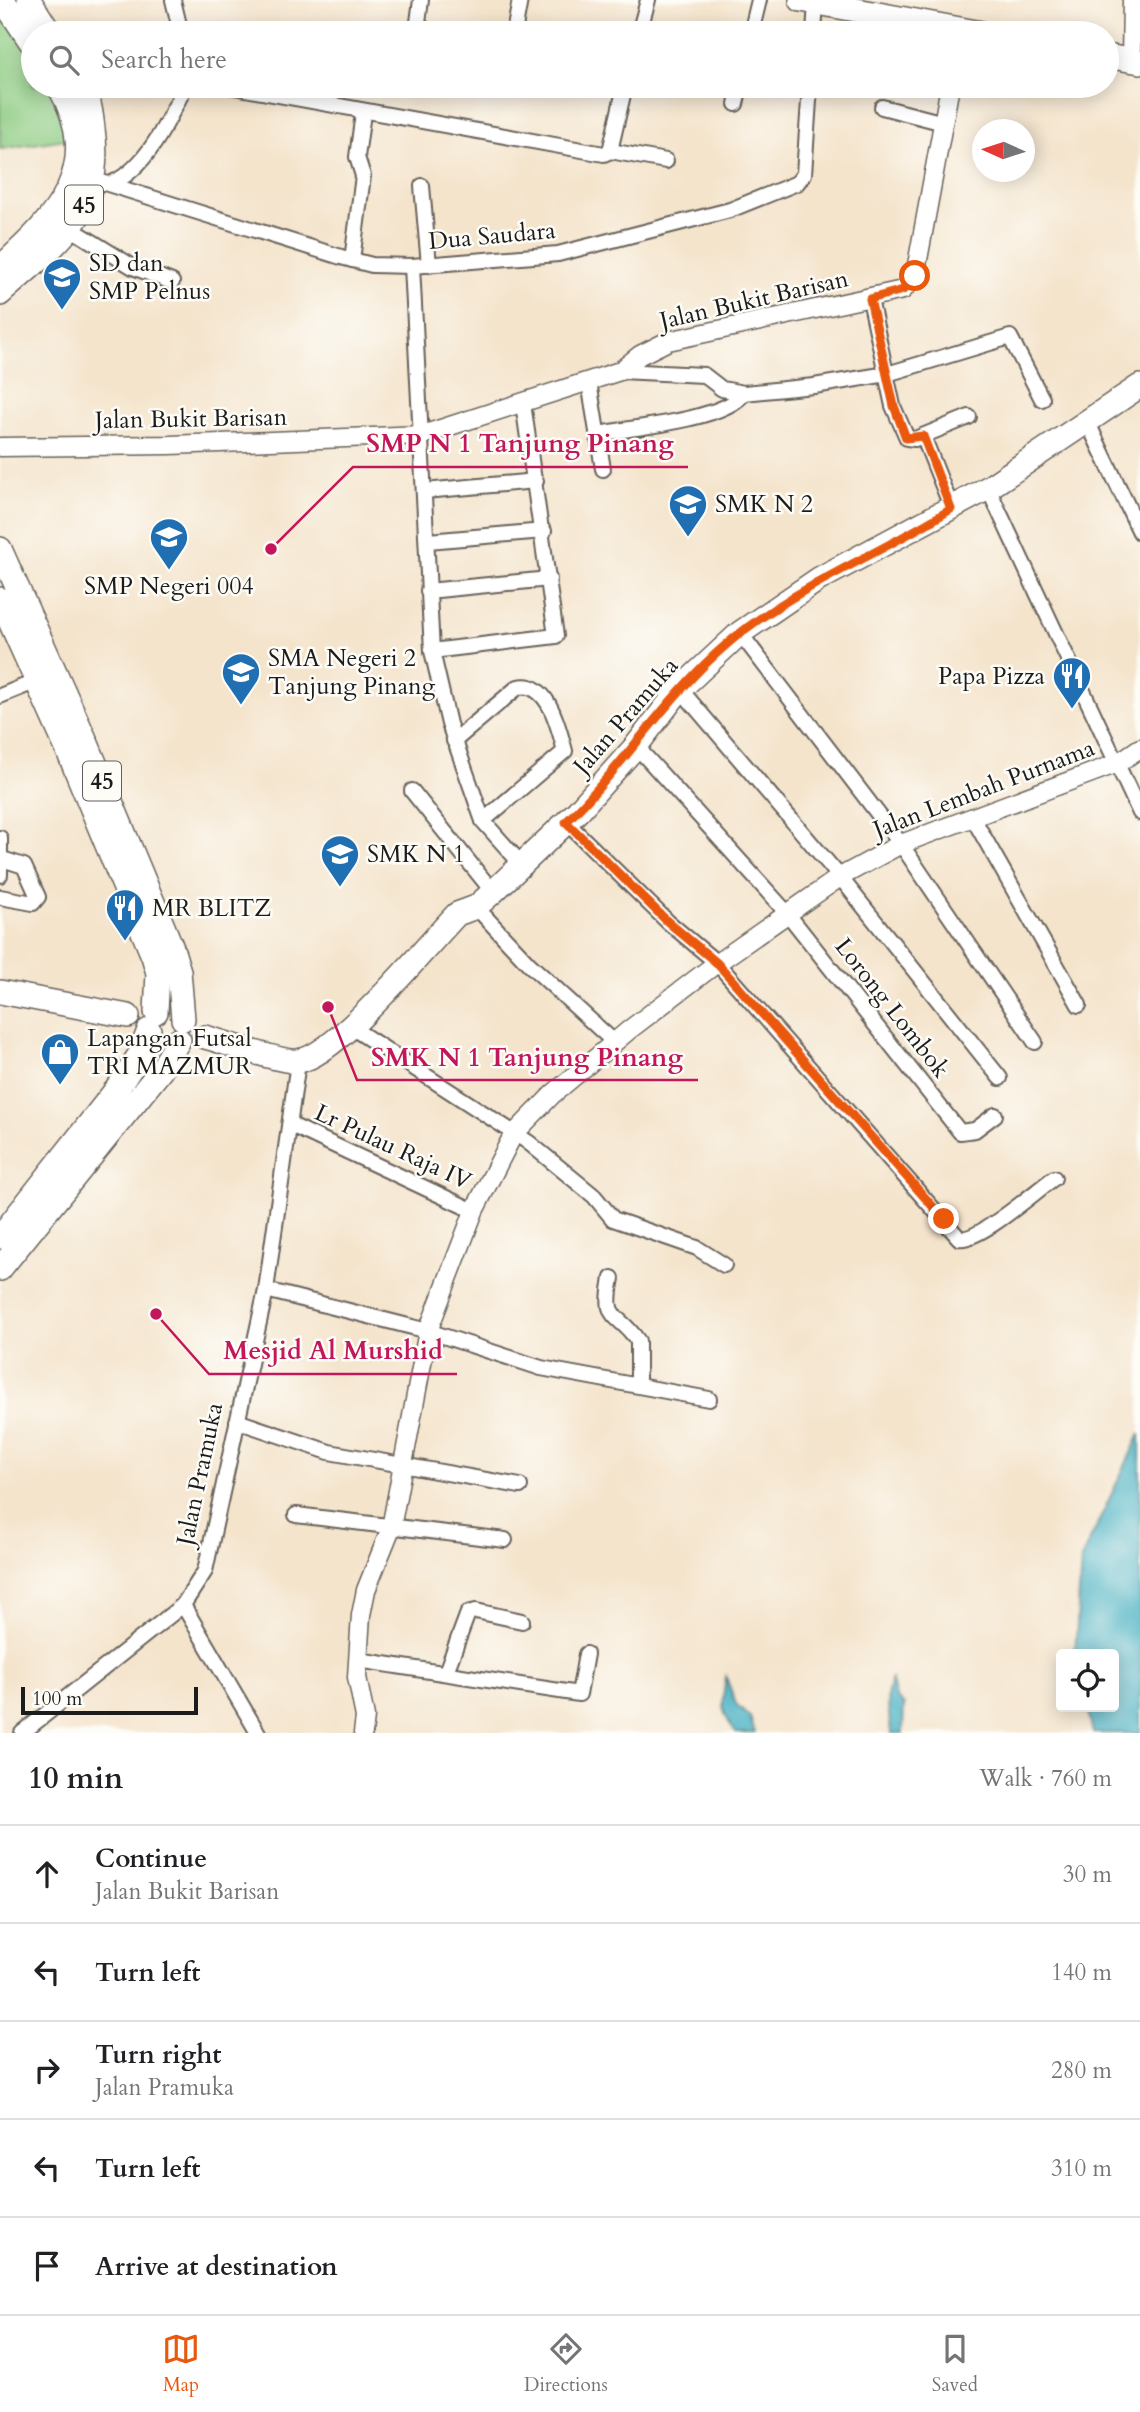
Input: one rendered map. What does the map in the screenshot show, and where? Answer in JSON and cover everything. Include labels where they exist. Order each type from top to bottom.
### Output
[{"type":"main road","points":[[3,0],[21,27]]},
{"type":"main road","points":[[29,0],[42,21]]},
{"type":"main road","points":[[809,1],[910,21]]},
{"type":"main road","name":"45","points":[[0,294],[65,200],[74,176],[77,150],[71,117],[64,98]]},
{"type":"main road","name":"45","points":[[0,268],[25,258],[70,228],[103,182],[92,115],[86,98]]},
{"type":"main road","name":"Jalan Pramuka","points":[[298,1062],[321,1052],[351,1027],[457,914],[484,900],[522,865],[636,746],[680,689],[740,633],[819,579],[988,488],[1140,386]]},
{"type":"main road","name":"45","points":[[0,549],[7,584],[172,948],[179,971],[182,1030]]},
{"type":"main road","name":"45","points":[[0,599],[37,681],[158,973],[140,1054],[119,1086],[0,1237]]},
{"type":"main road","points":[[0,992],[147,1020],[170,1009],[182,1030]]},
{"type":"main road","points":[[147,1020],[152,1038],[163,1045],[182,1030]]},
{"type":"main road","points":[[0,1269],[144,1092],[182,1030]]},
{"type":"main road","points":[[205,1037],[298,1062]]},
{"type":"street","points":[[173,0],[178,21]]},
{"type":"street","points":[[418,21],[421,0]]},
{"type":"street","points":[[516,21],[520,0]]},
{"type":"street","points":[[642,21],[648,0]]},
{"type":"street","points":[[754,21],[759,0]]},
{"type":"street","points":[[1132,0],[1135,61]]},
{"type":"street","points":[[809,1],[812,21]]},
{"type":"street","points":[[103,182],[124,178],[140,161],[178,98]]},
{"type":"street","points":[[289,98],[604,155],[610,151],[622,98]]},
{"type":"street","points":[[736,104],[737,98]]},
{"type":"street","name":"Dua Saudara","points":[[103,182],[270,237],[372,265],[429,265],[558,254],[730,210],[797,183],[804,174],[809,98]]},
{"type":"street","name":"Jalan Bukit Barisan","points":[[0,447],[170,445],[422,435],[620,371],[640,355],[668,341],[903,290],[915,276],[948,98]]},
{"type":"street","points":[[882,107],[944,123]]},
{"type":"street","points":[[352,260],[363,176],[357,157],[363,113]]},
{"type":"street","points":[[610,151],[666,161]]},
{"type":"street","points":[[422,186],[429,265]]},
{"type":"street","points":[[70,228],[122,262],[172,282]]},
{"type":"street","points":[[412,266],[432,650],[454,741],[483,821],[522,865]]},
{"type":"street","points":[[870,299],[894,406],[906,438],[923,436],[969,417]]},
{"type":"street","points":[[620,371],[704,375],[722,389],[744,393],[814,386],[887,374],[1010,337],[1042,399]]},
{"type":"street","points":[[589,382],[603,469]]},
{"type":"street","points":[[597,434],[697,416],[734,404],[744,393]]},
{"type":"street","points":[[432,650],[556,636],[544,531],[523,403]]},
{"type":"street","points":[[1087,421],[1140,532]]},
{"type":"street","points":[[923,436],[951,509]]},
{"type":"street","points":[[424,491],[536,481]]},
{"type":"street","points":[[988,488],[1140,813]]},
{"type":"street","points":[[428,541],[544,531]]},
{"type":"street","points":[[428,591],[548,579]]},
{"type":"street","points":[[740,633],[901,844],[1035,1042]]},
{"type":"street","points":[[0,696],[37,681]]},
{"type":"street","points":[[454,741],[518,687],[529,687],[539,692],[552,711],[565,751],[483,821]]},
{"type":"street","points":[[680,689],[840,877],[1000,1078]]},
{"type":"street","name":"Lorong Lombok","points":[[636,746],[787,913],[960,1132],[975,1130],[995,1115]]},
{"type":"street","name":"Jalan Lembah Purnama","points":[[368,1731],[357,1677],[358,1637],[366,1590],[391,1528],[428,1331],[474,1211],[513,1135],[553,1094],[614,1042],[717,963],[840,877],[901,844],[1118,763],[1140,748]]},
{"type":"street","points":[[412,791],[484,900],[538,973],[614,1042]]},
{"type":"street","points":[[974,818],[1079,1005]]},
{"type":"street","points":[[566,822],[668,922],[717,963],[959,1238],[966,1239],[984,1230],[1055,1178]]},
{"type":"street","points":[[0,838],[1,869],[24,866],[38,897],[33,903],[0,897]]},
{"type":"street","points":[[351,1027],[513,1135],[528,1142],[594,1196],[613,1219],[697,1248],[724,1265]]},
{"type":"street","points":[[182,1030],[205,1037]]},
{"type":"street","name":"Jalan Pramuka","points":[[22,1733],[183,1605],[196,1589],[212,1552],[237,1420],[266,1290],[298,1062]]},
{"type":"street","name":"Lr Pulau Raja IV","points":[[291,1125],[474,1211]]},
{"type":"street","points":[[612,1278],[608,1300],[611,1314],[638,1341],[638,1383]]},
{"type":"street","points":[[266,1290],[428,1331],[541,1368],[638,1383],[709,1399]]},
{"type":"street","points":[[237,1420],[329,1452],[520,1486]]},
{"type":"street","points":[[296,1515],[505,1540]]},
{"type":"street","points":[[183,1605],[258,1733]]},
{"type":"street","points":[[446,1672],[468,1613],[476,1611],[522,1621]]},
{"type":"street","points":[[358,1660],[579,1694],[586,1654]]},
{"type":"green space","points":[[0,10],[21,41],[21,98],[57,98],[66,139],[0,149]]},
{"type":"water","points":[[1140,1434],[1140,1733],[1093,1733],[1088,1712],[1119,1712],[1119,1649],[1075,1649],[1081,1559]]},
{"type":"water","points":[[726,1677],[736,1704],[750,1717],[755,1733],[736,1733],[727,1718],[723,1700]]},
{"type":"water","points":[[891,1678],[896,1697],[904,1705],[903,1733],[891,1733],[887,1697]]},
{"type":"place","name":"SD dan SMP Pelnus","points":[[62,311]]},
{"type":"place","name":"SMK N 2","points":[[688,538]]},
{"type":"place","name":"SMP N 1 Tanjung Pinang","points":[[271,549]]},
{"type":"place","name":"SMP Negeri 004","points":[[169,571]]},
{"type":"place","name":"SMA Negeri 2 Tanjung Pinang","points":[[241,706]]},
{"type":"place","name":"Papa Pizza","points":[[1072,710]]},
{"type":"place","name":"SMK N 1","points":[[340,888]]},
{"type":"place","name":"MR BLITZ","points":[[125,942]]},
{"type":"place","name":"SMK N 1 Tanjung Pinang","points":[[328,1007]]},
{"type":"place","name":"Lapangan Futsal TRI MAZMUR","points":[[60,1086]]},
{"type":"place","name":"Mesjid Al Murshid","points":[[156,1314]]},
{"type":"route","points":[[915,276],[903,290],[870,299],[894,406],[906,438],[923,436],[951,509],[937,519],[810,584],[724,646],[680,689],[636,746],[566,822],[668,922],[717,963],[944,1219]]}]
